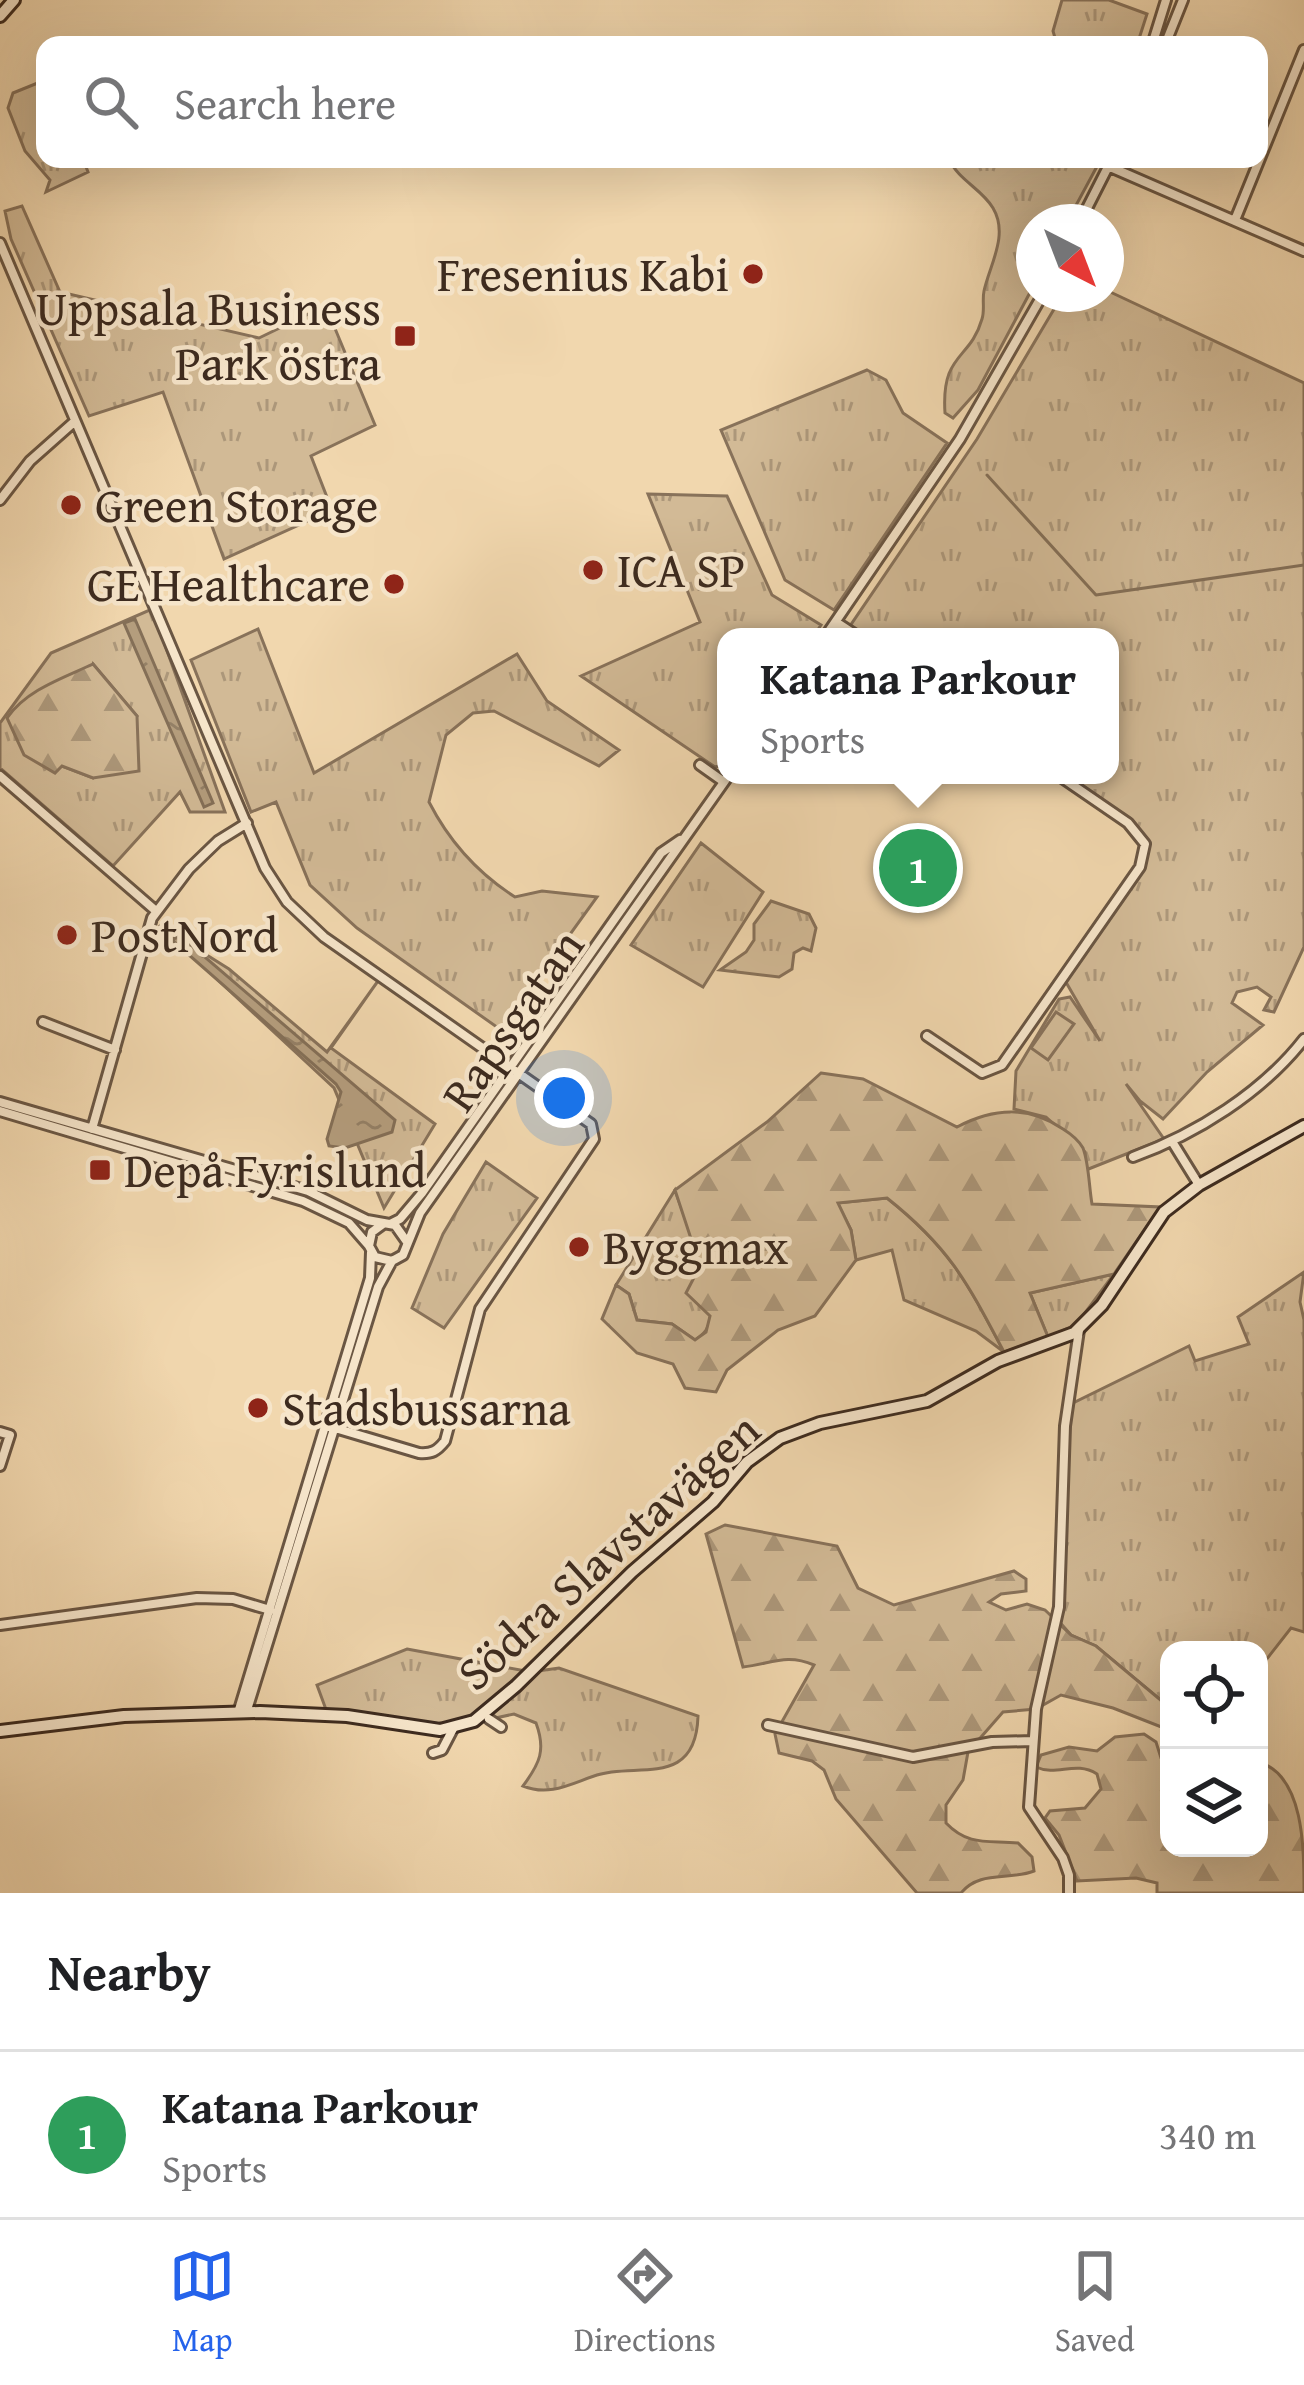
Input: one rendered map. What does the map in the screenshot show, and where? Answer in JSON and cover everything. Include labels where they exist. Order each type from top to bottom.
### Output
[{"type":"street","points":[[0,16],[14,0]]},
{"type":"street","points":[[1157,36],[1176,1]]},
{"type":"street","points":[[1167,36],[1176,1]]},
{"type":"street","points":[[1268,139],[1304,50]]},
{"type":"street","points":[[1089,204],[1107,168]]},
{"type":"street","points":[[1121,168],[1304,250]]},
{"type":"street","points":[[1235,220],[1256,168]]},
{"type":"street","points":[[0,243],[265,868],[287,902],[394,987],[591,1124],[594,1139],[480,1309],[445,1441],[430,1454],[418,1453],[329,1426]]},
{"type":"street","points":[[832,628],[960,439],[1033,312]]},
{"type":"street","points":[[0,500],[30,461],[74,422]]},
{"type":"street","points":[[836,622],[845,628]]},
{"type":"street","points":[[700,765],[717,774]]},
{"type":"street","points":[[0,776],[156,911]]},
{"type":"street","name":"Rapsgatan","points":[[387,1224],[400,1219],[422,1193],[722,784]]},
{"type":"street","points":[[927,1036],[982,1073],[1002,1065],[1140,867],[1144,844],[1128,823],[1071,784]]},
{"type":"street","points":[[91,1133],[156,911],[218,841],[247,824]]},
{"type":"street","points":[[43,1022],[115,1050]]},
{"type":"street","points":[[1133,1157],[1173,1143],[1263,1081],[1304,1039]]},
{"type":"street","name":"Rapsgatan","points":[[407,1243],[420,1214],[515,1069]]},
{"type":"street","points":[[0,1106],[308,1191],[355,1215],[404,1232],[403,1255],[392,1262],[378,1287],[329,1426]]},
{"type":"street","points":[[1070,1893],[1063,1858],[1029,1807],[1040,1690],[1059,1607],[1065,1426],[1079,1330],[1102,1305],[1154,1224],[1199,1185],[1304,1126]]},
{"type":"street","points":[[91,1133],[320,1208],[349,1223],[380,1260],[392,1262]]},
{"type":"street","points":[[1173,1143],[1199,1185]]},
{"type":"street","points":[[242,1713],[370,1278],[372,1232],[387,1224]]},
{"type":"street","name":"Södra Slavstavägen","points":[[0,1731],[124,1716],[242,1713],[347,1716],[440,1730],[474,1721],[516,1687],[632,1571],[713,1502],[747,1462],[780,1438],[820,1423],[927,1402],[998,1361],[1079,1330]]},
{"type":"street","points":[[0,1432],[10,1435],[0,1466]]},
{"type":"street","points":[[0,1625],[197,1598],[233,1599],[273,1611]]},
{"type":"street","points":[[490,1719],[501,1727]]},
{"type":"street","points":[[768,1725],[914,1757],[992,1742],[1033,1741]]},
{"type":"street","points":[[442,1752],[455,1726]]},
{"type":"green space","points":[[1062,0],[1109,0],[1147,14],[1140,36],[1054,36]]},
{"type":"green space","points":[[36,84],[36,164],[25,151],[8,108],[13,93]]},
{"type":"green space","points":[[40,168],[86,168],[88,172],[46,192],[50,180]]},
{"type":"green space","points":[[955,168],[1096,168],[1077,204],[1016,204],[1020,312],[978,390],[953,418],[945,413],[947,378],[977,333],[997,250],[997,218],[988,201]]},
{"type":"green space","points":[[22,206],[60,292],[259,338],[319,309],[329,314],[375,425],[311,456],[332,510],[224,559],[163,392],[89,416],[11,239],[5,211]]},
{"type":"green space","points":[[1124,298],[1304,383],[1304,947],[1274,1012],[1264,1010],[1271,997],[1257,987],[1237,992],[1232,1003],[1263,1025],[1207,1072],[1163,1119],[1126,1084],[1164,1139],[1086,1170],[1085,1152],[1046,1117],[1014,1109],[1016,1071],[1059,999],[1070,997],[1100,1041],[1063,977],[1140,867],[1145,845],[1128,823],[1071,784],[1119,784],[1119,628],[849,628],[977,439],[1052,312],[1124,312]]},
{"type":"green space","points":[[867,370],[886,380],[903,413],[947,443],[834,610],[785,580],[721,430]]},
{"type":"green space","points":[[648,494],[727,496],[772,595],[821,625],[717,628],[715,767],[581,676],[700,622]]},
{"type":"green space","points":[[152,609],[225,812],[190,812],[180,792],[113,866],[0,768],[0,723],[51,653]],"holes":[[[93,664],[137,716],[93,778],[62,766]]]},
{"type":"green space","points":[[258,629],[314,773],[517,654],[547,701],[619,750],[599,766],[494,711],[473,713],[446,735],[429,802],[466,855],[515,897],[542,891],[597,897],[501,1030],[357,928],[310,885],[276,802],[251,812],[191,660]]},
{"type":"green space","points":[[93,664],[137,716],[139,771],[93,778],[62,766],[55,773],[24,755],[7,718],[35,692]]},
{"type":"green space","points":[[701,843],[763,892],[703,987],[631,945]]},
{"type":"green space","points":[[771,901],[809,914],[816,928],[811,951],[803,948],[794,953],[792,969],[779,977],[720,970],[746,952],[754,940],[754,924]]},
{"type":"green space","points":[[159,925],[229,969],[327,1052],[378,981],[331,1048],[435,1124],[384,1208],[334,1088]]},
{"type":"green space","points":[[1056,1012],[1074,1024],[1048,1060],[1031,1048]]},
{"type":"green space","points":[[821,1073],[863,1079],[957,1127],[1010,1112],[1050,1121],[1081,1145],[1092,1204],[1160,1207],[1114,1274],[1030,1293],[1048,1337],[1004,1352],[955,1268],[909,1216],[887,1198],[838,1203],[851,1230],[856,1260],[815,1316],[778,1330],[727,1370],[716,1392],[685,1388],[673,1364],[637,1353],[602,1319],[616,1285],[629,1294],[637,1320],[672,1324],[695,1340],[706,1332],[710,1316],[686,1293],[700,1266],[675,1190],[767,1122]]},
{"type":"green space","points":[[486,1162],[537,1198],[444,1328],[412,1308],[443,1234]]},
{"type":"green space","points":[[675,1190],[703,1269],[709,1301],[709,1324],[695,1340],[672,1324],[637,1320],[629,1294],[616,1285]]},
{"type":"green space","points":[[887,1198],[927,1233],[955,1267],[1004,1352],[976,1331],[904,1300],[892,1250],[856,1260],[851,1230],[837,1203]]},
{"type":"green space","points":[[1304,1272],[1300,1302],[1304,1320],[1304,1632],[1291,1628],[1268,1657],[1268,1641],[1160,1641],[1160,1699],[1096,1646],[1071,1635],[1056,1618],[1067,1406],[1189,1346],[1195,1361],[1249,1344],[1238,1317]]},
{"type":"green space","points":[[1114,1274],[1076,1325],[1048,1337],[1030,1293]]},
{"type":"green space","points":[[725,1525],[837,1546],[858,1588],[894,1605],[1014,1571],[1026,1579],[1026,1591],[1001,1594],[989,1602],[1006,1610],[1027,1604],[1045,1610],[1071,1635],[1096,1646],[1160,1699],[1160,1726],[1061,1695],[1036,1709],[1003,1712],[968,1752],[963,1780],[946,1805],[946,1823],[971,1839],[1018,1843],[1032,1857],[1034,1871],[977,1881],[961,1893],[917,1893],[836,1799],[824,1770],[812,1761],[779,1753],[775,1734],[814,1665],[787,1660],[743,1667],[706,1534]]},
{"type":"green space","points":[[407,1649],[531,1672],[559,1668],[698,1716],[695,1739],[687,1754],[661,1768],[612,1772],[542,1790],[523,1786],[540,1756],[536,1723],[514,1714],[440,1730],[328,1715],[317,1685]]},
{"type":"green space","points":[[1144,1734],[1156,1742],[1160,1857],[1268,1857],[1268,1767],[1274,1770],[1293,1797],[1298,1816],[1304,1893],[1157,1893],[1157,1883],[1136,1878],[1077,1881],[1059,1835],[1045,1818],[1050,1811],[1085,1808],[1101,1789],[1097,1774],[1081,1768],[1036,1767],[1041,1755],[1069,1747],[1097,1751],[1115,1737]]},
{"type":"water","points":[[135,619],[213,803],[204,807],[124,623]]},
{"type":"water","points":[[178,934],[395,1120],[392,1132],[345,1148],[329,1146],[341,1092],[336,1084],[173,941]]},
{"type":"waterway","points":[[987,475],[1096,595],[1304,565]]},
{"type":"place","name":"Fresenius Kabi","points":[[753,274]]},
{"type":"place","name":"Uppsala Business Park östra","points":[[405,336]]},
{"type":"place","name":"Green Storage","points":[[71,505]]},
{"type":"place","name":"ICA SP","points":[[593,570]]},
{"type":"place","name":"GE Healthcare","points":[[394,584]]},
{"type":"place","name":"Katana Parkour","points":[[918,868]]},
{"type":"place","name":"PostNord","points":[[67,935]]},
{"type":"place","name":"Depå Fyrislund","points":[[100,1170]]},
{"type":"place","name":"Byggmax","points":[[579,1247]]},
{"type":"place","name":"Stadsbussarna","points":[[258,1408]]}]
